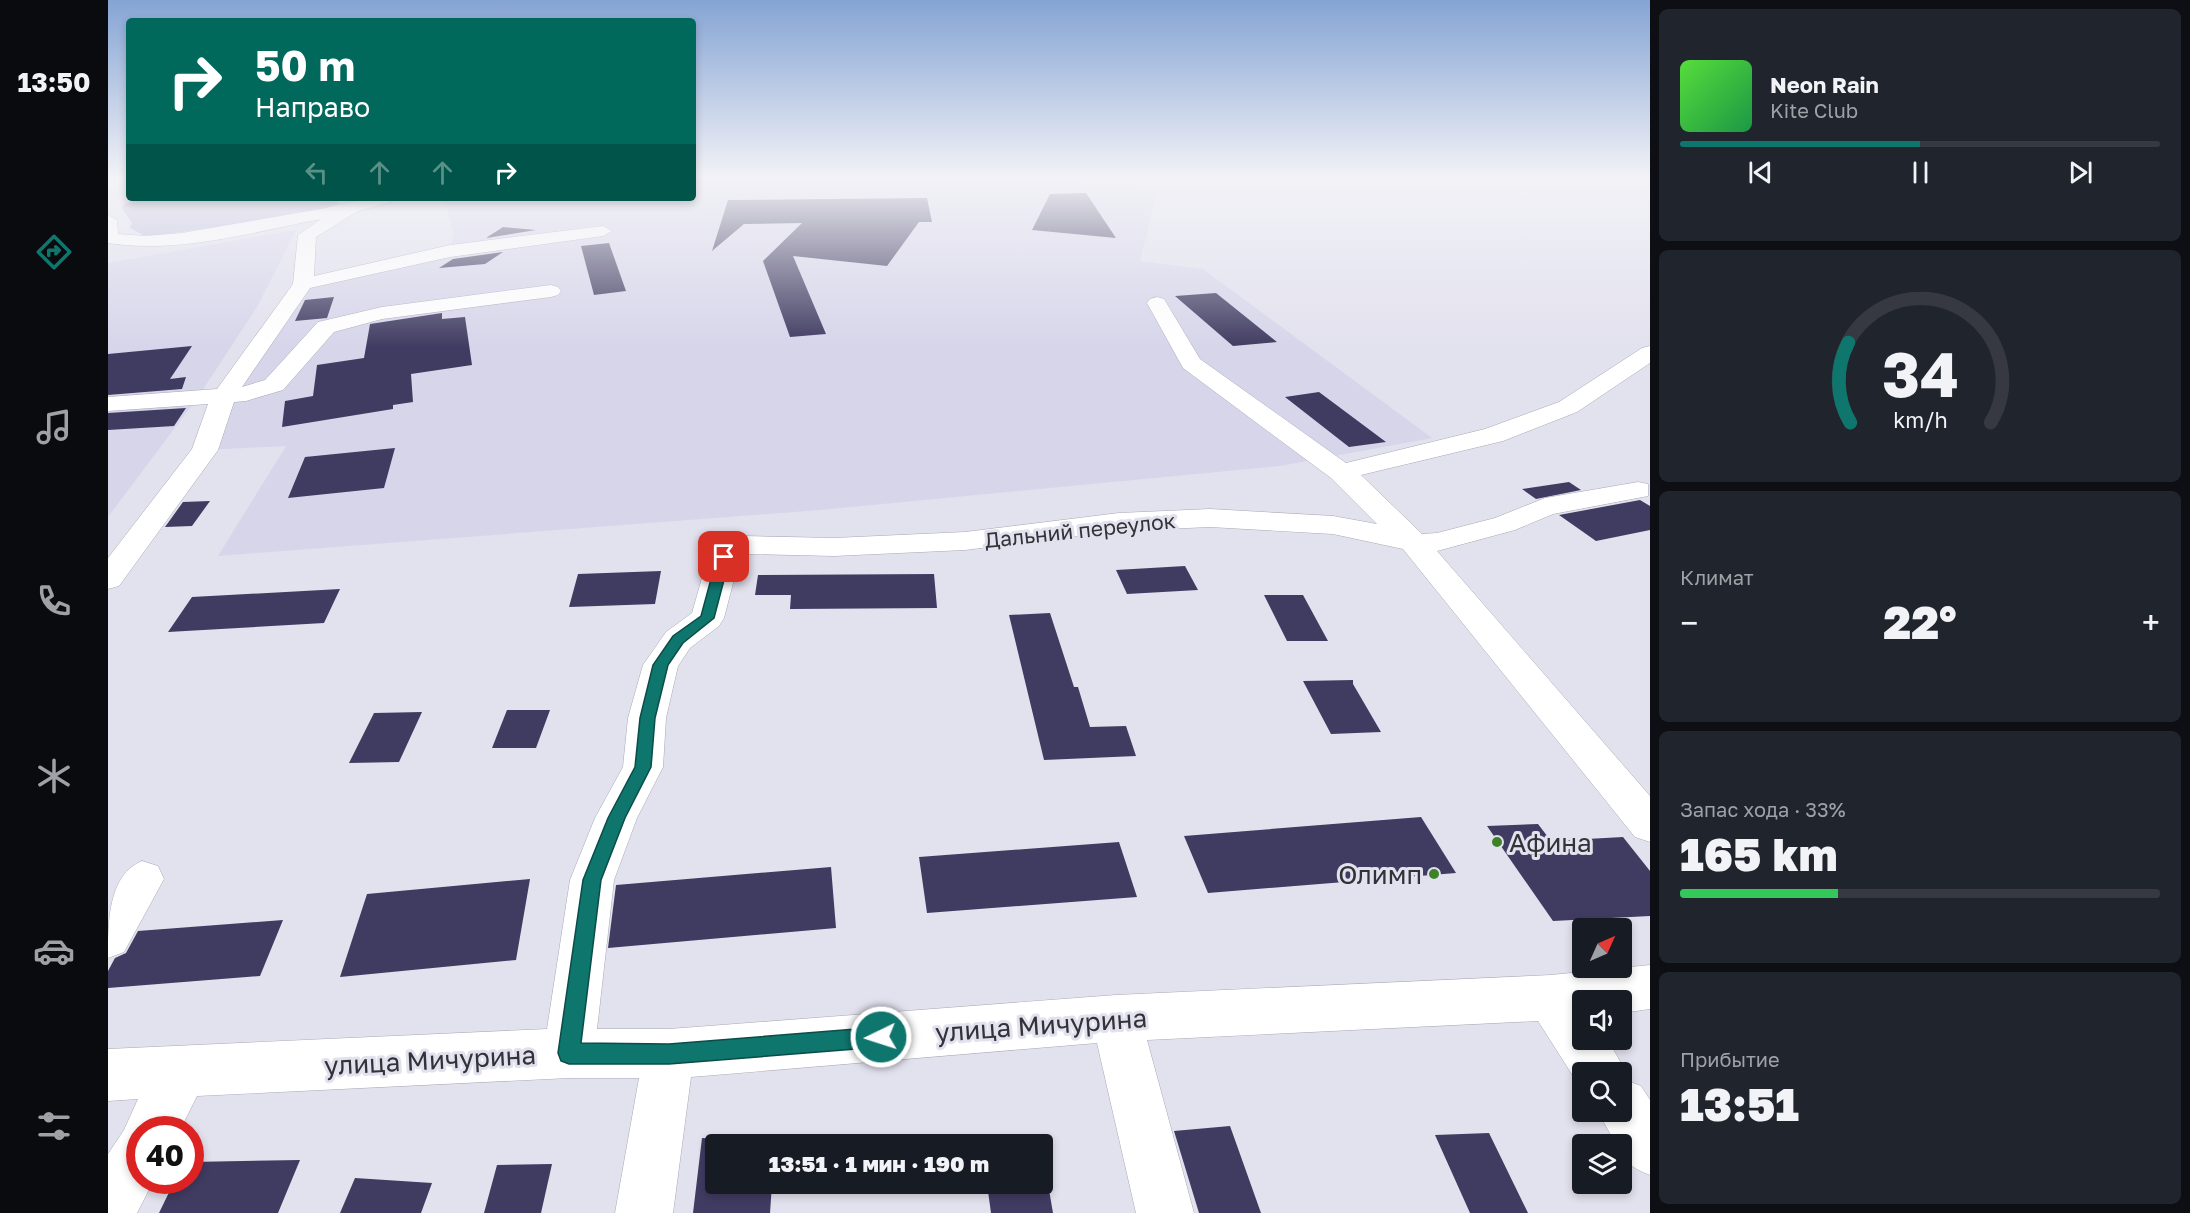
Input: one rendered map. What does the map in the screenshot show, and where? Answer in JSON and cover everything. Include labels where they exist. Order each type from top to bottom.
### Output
[{"type":"street","points":[[109,234],[109,238],[132,242],[187,238],[208,234]]},
{"type":"street","points":[[108,579],[205,450],[223,397],[303,284],[309,234]]},
{"type":"street","points":[[303,284],[450,251],[583,234]]},
{"type":"street","points":[[418,258],[441,290]]},
{"type":"street","points":[[108,404],[223,397],[274,385],[326,327],[381,313],[441,290],[551,291]]},
{"type":"street","points":[[1158,303],[1191,363],[1341,472],[1414,543],[1647,815]]},
{"type":"street","points":[[1341,472],[1494,435],[1568,407],[1650,353]]},
{"type":"street","points":[[1414,543],[1438,542],[1483,530],[1545,507],[1638,490]]},
{"type":"street","name":"Дальний переулок","points":[[569,1053],[592,880],[616,818],[643,767],[648,718],[661,665],[678,640],[707,618],[724,557],[732,549],[744,545],[846,547],[965,542],[1119,522],[1210,518],[1333,525],[1384,534],[1414,543]]},
{"type":"street","points":[[108,938],[142,879]]},
{"type":"street","name":"улица Мичурина","points":[[108,1075],[569,1053],[669,1054],[1116,1018],[1551,998],[1650,987]]},
{"type":"street","points":[[1551,998],[1593,1062]]},
{"type":"street","points":[[1116,1018],[1165,1213]]},
{"type":"street","points":[[644,1213],[669,1054]]},
{"type":"street","points":[[158,1116],[182,1072]]},
{"type":"street","points":[[1632,1120],[1650,1148]]},
{"type":"street","points":[[108,1210],[126,1177]]},
{"type":"shaded area","points":[[140,234],[170,234],[161,235]]},
{"type":"shaded area","points":[[275,234],[294,234],[257,307],[198,397],[108,517],[108,263]]},
{"type":"shaded area","points":[[454,234],[1147,234],[1140,261],[1203,269],[1432,438],[1280,466],[820,510],[218,556],[286,446],[205,450],[217,397],[303,284],[450,251]]},
{"type":"building","points":[[493,234],[513,234],[486,238]]},
{"type":"building","points":[[717,234],[733,234],[712,251]]},
{"type":"building","points":[[791,234],[911,234],[887,266],[793,256],[826,334],[790,337],[763,261]]},
{"type":"building","points":[[1070,234],[1113,234],[1116,238]]},
{"type":"building","points":[[609,243],[626,291],[594,295],[581,246]]},
{"type":"building","points":[[503,252],[485,264],[439,268],[453,259]]},
{"type":"building","points":[[1216,293],[1277,342],[1233,346],[1175,296]]},
{"type":"building","points":[[334,297],[327,318],[295,321],[305,300]]},
{"type":"building","points":[[442,313],[442,319],[465,317],[472,365],[411,374],[413,402],[393,405],[393,409],[282,427],[285,401],[313,396],[317,365],[364,358],[370,324]]},
{"type":"building","points":[[192,346],[170,379],[186,377],[182,389],[108,395],[108,354]]},
{"type":"building","points":[[1319,392],[1386,442],[1349,447],[1285,397]]},
{"type":"building","points":[[186,408],[174,426],[108,430],[108,413]]},
{"type":"building","points":[[395,448],[384,488],[288,498],[305,457]]},
{"type":"building","points":[[1569,482],[1581,490],[1536,499],[1522,489]]},
{"type":"building","points":[[1640,500],[1650,506],[1650,530],[1596,541],[1559,515]]},
{"type":"building","points":[[210,501],[192,526],[165,527],[183,502]]},
{"type":"building","points":[[1185,566],[1198,590],[1127,594],[1116,570]]},
{"type":"building","points":[[661,571],[655,604],[569,607],[578,574]]},
{"type":"building","points":[[934,574],[937,608],[790,609],[791,595],[755,595],[758,575]]},
{"type":"building","points":[[340,589],[324,623],[168,632],[192,597]]},
{"type":"building","points":[[1264,595],[1303,595],[1328,641],[1287,641]]},
{"type":"building","points":[[1050,613],[1074,687],[1078,687],[1090,727],[1126,726],[1136,756],[1044,760],[1009,615]]},
{"type":"building","points":[[1353,680],[1353,684],[1381,732],[1331,734],[1303,681]]},
{"type":"building","points":[[507,710],[550,710],[536,748],[492,748]]},
{"type":"building","points":[[422,712],[399,762],[349,763],[374,713]]},
{"type":"building","points":[[1421,817],[1456,873],[1208,893],[1184,836]]},
{"type":"building","points":[[1538,824],[1551,841],[1623,837],[1650,871],[1650,916],[1572,918],[1572,920],[1553,921],[1487,826]]},
{"type":"building","points":[[1119,842],[1137,897],[927,913],[919,857]]},
{"type":"building","points":[[831,867],[836,928],[608,948],[616,885]]},
{"type":"building","points":[[530,879],[516,960],[340,977],[367,894]]},
{"type":"building","points":[[283,920],[260,976],[108,988],[108,971],[115,958],[126,953],[138,931]]},
{"type":"building","points":[[1230,1126],[1261,1213],[1199,1213],[1174,1131]]},
{"type":"building","points":[[1489,1133],[1528,1213],[1470,1213],[1435,1135]]},
{"type":"building","points":[[702,1138],[705,1138],[705,1194],[771,1194],[770,1213],[693,1213]]},
{"type":"building","points":[[300,1160],[278,1213],[159,1213],[168,1194],[204,1194],[204,1162]]},
{"type":"building","points":[[552,1164],[541,1213],[484,1213],[497,1165]]},
{"type":"building","points":[[355,1178],[432,1183],[421,1213],[340,1213]]},
{"type":"building","points":[[988,1194],[1050,1194],[1053,1213],[991,1213]]},
{"type":"place","name":"Афина","points":[[1497,842]]},
{"type":"place","name":"Олимп","points":[[1434,874]]},
{"type":"route","points":[[724,557],[707,618],[678,640],[661,665],[648,718],[643,767],[616,818],[592,880],[569,1053],[669,1054],[881,1037]]}]
